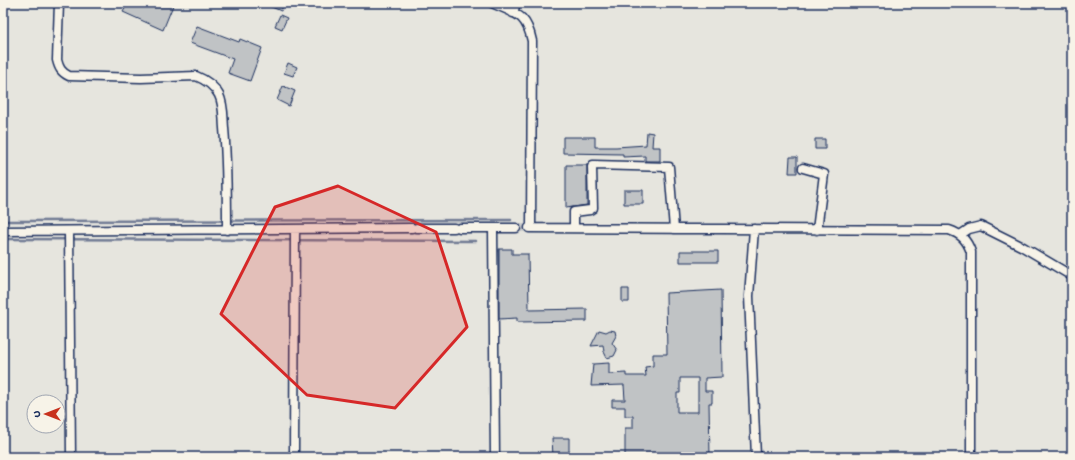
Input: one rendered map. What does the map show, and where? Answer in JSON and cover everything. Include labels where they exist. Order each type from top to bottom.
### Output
[{"type":"lane","points":[[59,3],[57,60],[58,66],[63,73],[69,76],[134,78],[196,76],[204,78],[220,96],[223,108],[227,159],[227,230]]},
{"type":"lane","points":[[492,3],[524,18],[529,27],[532,41],[530,228],[949,230],[960,235],[969,246],[971,252],[971,457]]},
{"type":"lane","points":[[513,12],[516,3]]},
{"type":"lane","points":[[574,228],[574,212],[590,210],[593,208],[593,165],[669,167],[674,229]]},
{"type":"lane","points":[[803,168],[824,174],[817,230]]},
{"type":"lane","points":[[960,235],[969,229],[982,226],[1023,246],[1072,276]]},
{"type":"lane","points":[[493,228],[495,457]]},
{"type":"lane","points":[[3,231],[516,228]]},
{"type":"lane","points":[[294,457],[295,229]]},
{"type":"lane","points":[[754,229],[749,296],[756,457]]},
{"type":"lane","points":[[69,231],[71,457]]},
{"type":"highlighted area","points":[[338,186],[436,232],[467,327],[395,408],[307,395],[221,314],[275,207]]},
{"type":"shaded area","points":[[3,3],[1072,3],[1072,457],[3,457]]},
{"type":"building","points":[[128,3],[174,3],[163,30],[123,12]]},
{"type":"building","points":[[262,3],[284,3],[281,11]]},
{"type":"building","points":[[280,15],[287,18],[282,29],[275,26]]},
{"type":"building","points":[[197,26],[239,42],[240,39],[262,48],[250,81],[228,73],[233,59],[190,43]]},
{"type":"building","points":[[288,63],[297,67],[293,76],[284,73]]},
{"type":"building","points":[[283,86],[295,91],[289,106],[277,100]]},
{"type":"building","points":[[647,132],[653,133],[652,147],[660,147],[660,161],[645,161],[645,156],[623,157],[623,154],[563,153],[563,137],[595,137],[595,147],[616,147],[646,145]]},
{"type":"building","points":[[815,139],[825,139],[825,149],[815,149]]},
{"type":"building","points":[[790,157],[797,157],[797,173],[789,173]]},
{"type":"building","points":[[566,165],[587,165],[587,205],[566,208]]},
{"type":"building","points":[[624,190],[643,190],[643,204],[624,204]]},
{"type":"building","points":[[499,249],[512,249],[512,254],[528,254],[529,310],[587,309],[587,321],[517,322],[517,318],[499,319]]},
{"type":"building","points":[[680,251],[718,251],[718,262],[680,262]]},
{"type":"building","points":[[622,289],[629,289],[629,302],[622,302]]},
{"type":"building","points":[[721,290],[722,377],[705,378],[705,391],[712,391],[712,403],[709,403],[710,457],[625,457],[625,428],[633,428],[633,416],[625,416],[625,407],[612,407],[612,400],[625,400],[624,385],[591,386],[593,364],[609,363],[609,374],[626,373],[626,376],[646,376],[645,367],[653,366],[653,354],[667,354],[666,293]],"holes":[[[680,378],[698,378],[698,412],[677,412],[677,393],[680,393]]]},
{"type":"building","points":[[599,330],[606,332],[610,330],[615,331],[616,336],[612,343],[617,350],[614,356],[607,358],[603,345],[591,346]]},
{"type":"building","points":[[552,438],[569,438],[569,457],[553,457]]},
{"type":"waterway","points":[[1072,187],[1071,186],[1072,189]]},
{"type":"waterway","points":[[3,221],[511,220]]},
{"type":"waterway","points":[[3,239],[476,241]]},
{"type":"tunnel","points":[[516,228],[529,228]]}]
